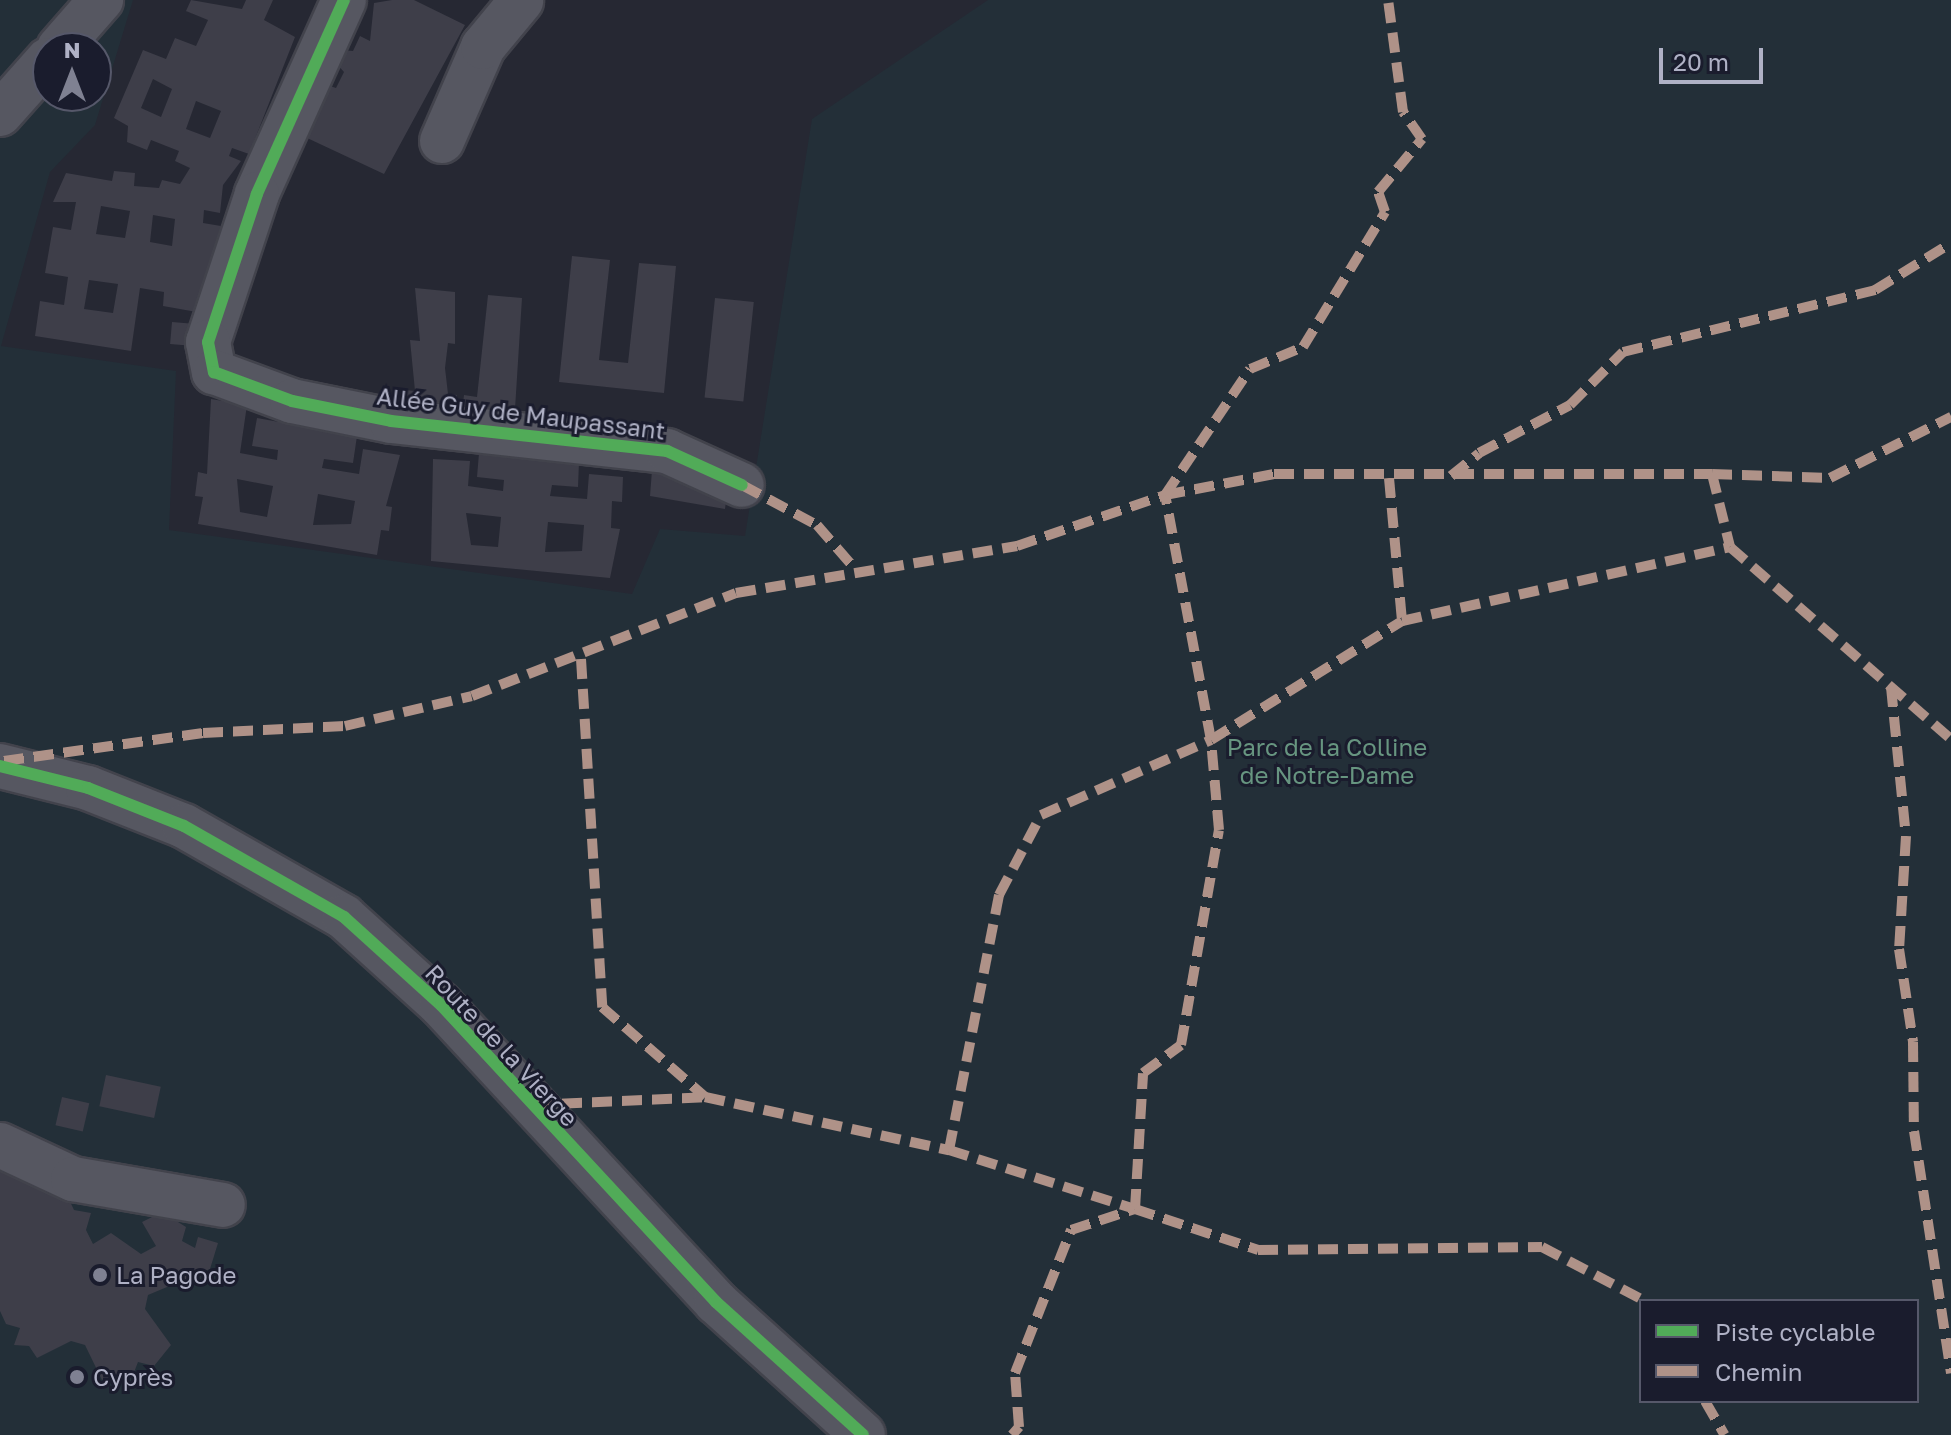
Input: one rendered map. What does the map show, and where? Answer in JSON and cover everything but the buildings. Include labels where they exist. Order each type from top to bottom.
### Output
[{"type":"street","points":[[73,32],[101,0]]},
{"type":"street","name":"Allée Guy de Maupassant","points":[[344,0],[257,194],[208,342],[214,372],[292,401],[391,421],[667,451],[742,485]]},
{"type":"street","points":[[442,141],[483,47],[519,0]]},
{"type":"street","points":[[0,114],[32,78]]},
{"type":"street","name":"Route de la Vierge","points":[[0,766],[88,788],[184,826],[344,917],[441,1005],[716,1302],[863,1435]]},
{"type":"street","points":[[0,1145],[73,1179],[223,1205]]},
{"type":"green space","name":"Parc de la Colline de Notre-Dame","points":[[0,0],[133,0],[112,69],[112,32],[32,32],[32,112],[99,112],[95,125],[50,172],[1,346],[176,371],[169,530],[632,594],[660,529],[745,536],[812,119],[988,0],[1951,0],[1951,1435],[0,1435]]},
{"type":"marked path","points":[[532,1105],[705,1097],[949,1150],[1135,1209],[1143,1073],[1181,1045],[1219,830],[1211,740],[1165,495],[1250,369],[1303,347],[1385,212],[1378,192],[1422,139],[1403,112],[1388,0]]},
{"type":"marked path","points":[[1451,476],[1479,453],[1570,405],[1623,352],[1875,290],[1951,243]]},
{"type":"marked path","points":[[1712,474],[1830,478],[1951,417]]},
{"type":"marked path","points":[[4,761],[203,733],[345,726],[472,696],[736,593],[1017,546],[1165,495],[1274,474],[1712,474],[1730,547],[1951,739]]},
{"type":"marked path","points":[[1389,478],[1402,621]]},
{"type":"marked path","points":[[742,485],[817,525],[856,570]]},
{"type":"marked path","points":[[949,1150],[999,895],[1041,815],[1211,740],[1402,621],[1730,547]]},
{"type":"marked path","points":[[581,659],[602,1007],[705,1097]]},
{"type":"marked path","points":[[1891,687],[1906,836],[1899,949],[1913,1042],[1914,1131],[1951,1373]]},
{"type":"marked path","points":[[1012,1435],[1019,1427],[1015,1373],[1071,1230],[1135,1209],[1258,1250],[1542,1247],[1641,1299]]},
{"type":"marked path","points":[[1706,1403],[1725,1435]]},
{"type":"cycle path","points":[[344,0],[257,194],[208,342],[214,372],[292,401],[391,421],[667,451],[742,485]]},
{"type":"cycle path","points":[[0,766],[88,788],[184,826],[344,917],[441,1005],[716,1302],[863,1435]]},
{"type":"place","name":"La Pagode","points":[[100,1275]]},
{"type":"place","name":"Cyprès","points":[[77,1377]]}]
